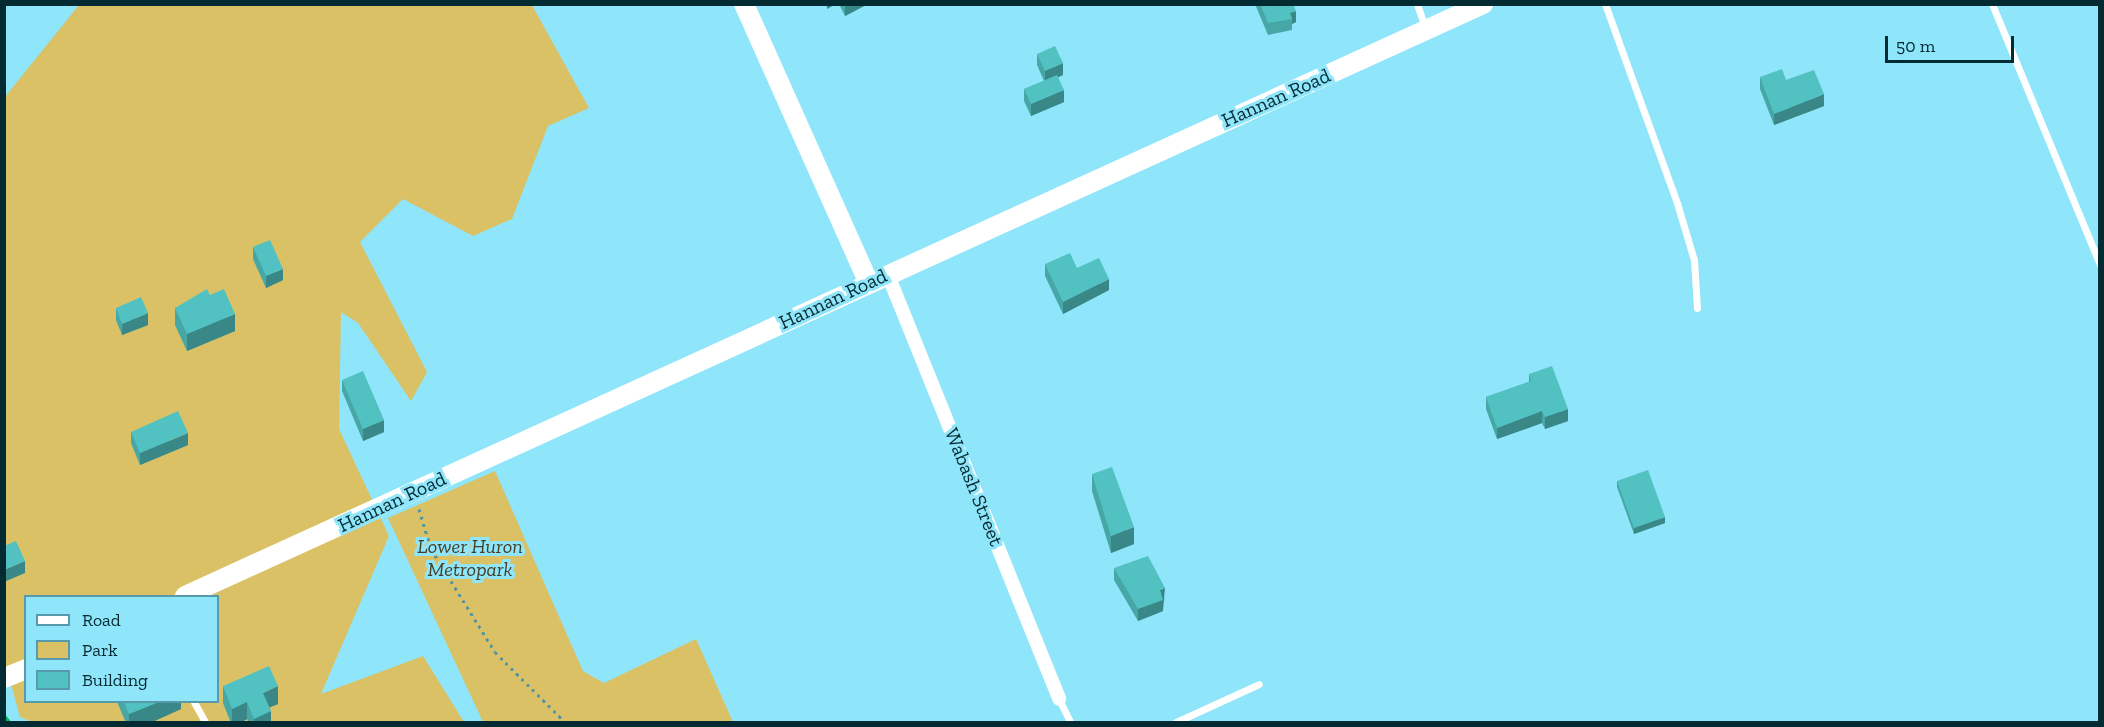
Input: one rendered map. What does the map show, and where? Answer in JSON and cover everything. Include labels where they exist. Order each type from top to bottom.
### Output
[{"type":"street","points":[[744,4],[869,283]]},
{"type":"street","name":"Hannan Road","points":[[189,595],[1477,6]]},
{"type":"street","name":"Wabash Street","points":[[888,274],[1059,699]]},
{"type":"street","points":[[4,678],[24,670]]},
{"type":"lane","points":[[1417,4],[1426,30]]},
{"type":"lane","points":[[1605,4],[1677,203],[1694,260],[1697,308]]},
{"type":"lane","points":[[1992,4],[2100,265]]},
{"type":"lane","points":[[1176,723],[1259,684]]},
{"type":"lane","points":[[1059,699],[1070,723]]},
{"type":"lane","points":[[195,703],[205,723]]},
{"type":"path","points":[[412,493],[431,549],[495,652],[565,723]]},
{"type":"green space","points":[[79,5],[532,5],[589,108],[548,126],[512,219],[473,236],[403,199],[360,242],[427,372],[411,401],[358,323],[341,312],[339,429],[389,536],[321,694],[423,656],[464,722],[32,722],[20,717],[4,659],[4,98]]},
{"type":"green space","name":"Lower Huron Metropark","points":[[495,471],[583,671],[604,683],[696,639],[733,722],[483,722],[388,518]]},
{"type":"building","points":[[1260,4],[1293,4],[1296,11],[1290,13],[1292,19],[1268,23]]},
{"type":"building","points":[[1055,46],[1063,63],[1045,71],[1037,54]]},
{"type":"building","points":[[1782,69],[1786,80],[1814,70],[1824,94],[1774,114],[1760,77]]},
{"type":"building","points":[[1057,75],[1064,90],[1031,104],[1024,89]]},
{"type":"building","points":[[270,240],[283,269],[266,276],[253,247]]},
{"type":"building","points":[[1070,253],[1077,268],[1099,258],[1109,279],[1063,302],[1045,264]]},
{"type":"building","points":[[207,289],[210,295],[224,289],[235,314],[187,334],[175,308]]},
{"type":"building","points":[[141,297],[148,313],[122,324],[116,308]]},
{"type":"building","points":[[1552,366],[1568,409],[1545,417],[1542,411],[1497,428],[1486,397],[1531,381],[1529,374]]},
{"type":"building","points":[[363,371],[384,420],[363,429],[342,380]]},
{"type":"building","points":[[178,411],[188,433],[140,453],[131,432]]},
{"type":"building","points":[[1112,467],[1134,527],[1111,536],[1092,474]]},
{"type":"building","points":[[1648,470],[1665,517],[1634,528],[1617,481]]},
{"type":"building","points":[[16,541],[25,561],[4,570],[4,546]]},
{"type":"building","points":[[1148,556],[1165,588],[1160,590],[1163,600],[1138,609],[1114,568]]},
{"type":"building","points":[[269,666],[278,686],[263,693],[271,711],[254,719],[247,702],[232,709],[223,686]]},
{"type":"building","points":[[124,703],[156,703],[129,714]]},
{"type":"waterway","points":[[4,717],[8,722]]}]
